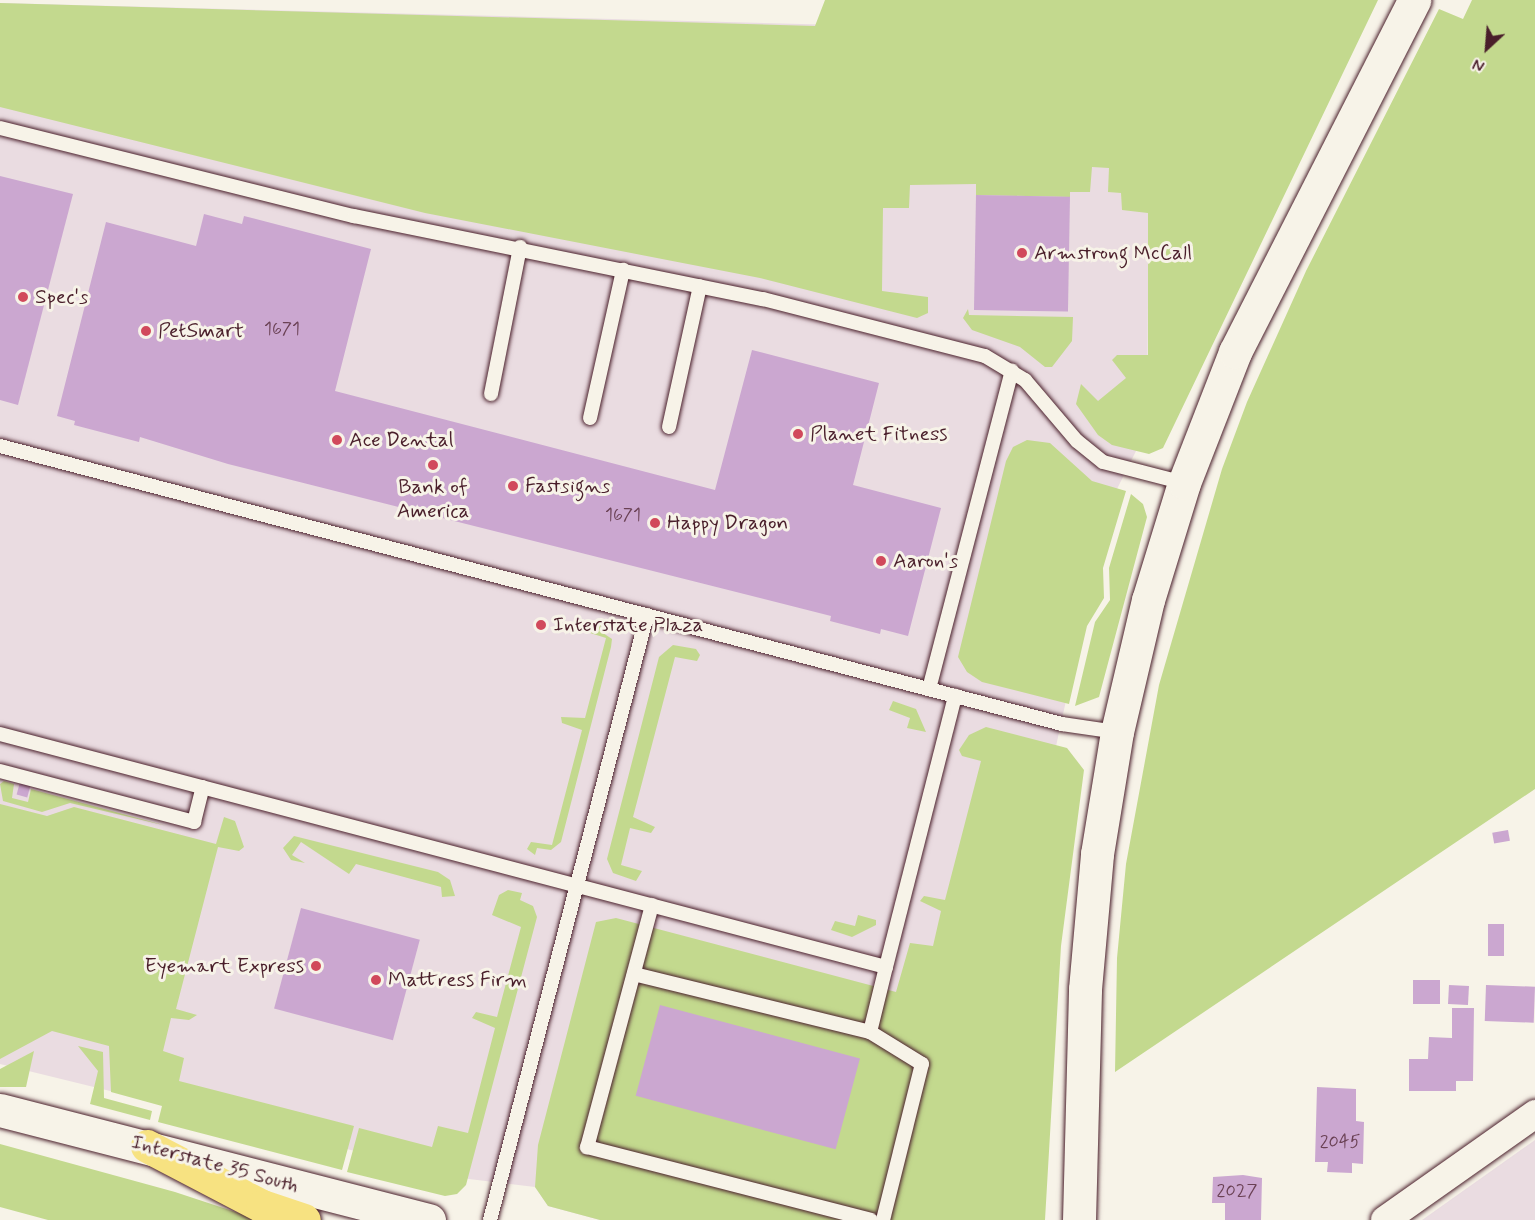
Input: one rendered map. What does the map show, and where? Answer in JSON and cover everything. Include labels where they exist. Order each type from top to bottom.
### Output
[{"type":"highway","points":[[147,1146],[262,1206],[304,1220]]},
{"type":"main road","points":[[1079,1220],[1089,928],[1117,732],[1148,600],[1184,483],[1263,290],[1414,0]]},
{"type":"main road","name":"Interstate 35 South","points":[[0,1110],[429,1220]]},
{"type":"street","points":[[1385,1220],[1535,1114]]},
{"type":"lane","points":[[0,128],[344,214],[520,247],[700,286],[985,356],[1012,371],[1036,391],[1089,453],[1115,467],[1184,483]]},
{"type":"lane","points":[[491,394],[520,247]]},
{"type":"lane","points":[[590,418],[623,270]]},
{"type":"lane","points":[[669,427],[700,286]]},
{"type":"lane","points":[[929,689],[1012,371]]},
{"type":"lane","points":[[0,446],[1062,724],[1117,732]]},
{"type":"lane","points":[[490,1220],[647,615]]},
{"type":"lane","points":[[870,1032],[955,696]]},
{"type":"lane","points":[[0,734],[886,967]]},
{"type":"lane","points":[[0,771],[194,822],[203,787]]},
{"type":"lane","points":[[652,905],[586,1147],[871,1220]]},
{"type":"lane","points":[[634,974],[870,1032],[922,1064],[883,1220]]},
{"type":"shaded area","name":"Interstate Plaza","points":[[0,3],[1150,33],[1147,429],[1109,505],[1042,810],[1014,1220],[600,1220],[548,1206],[535,1187],[469,1179],[0,1064]]},
{"type":"shaded area","points":[[1535,1140],[1535,1220],[1422,1220]]},
{"type":"green space","points":[[825,0],[1378,0],[1163,448],[1149,454],[1112,445],[1098,435],[1076,404],[1081,384],[1098,401],[1126,378],[1112,360],[1117,355],[1148,355],[1148,213],[1122,210],[1121,193],[1108,192],[1109,168],[1092,167],[1090,192],[1070,192],[1070,197],[976,195],[976,184],[910,185],[909,208],[883,208],[882,291],[928,297],[928,313],[917,318],[760,278],[425,213],[0,107],[0,3],[815,26]]},
{"type":"green space","points":[[1472,0],[1535,0],[1535,789],[1115,1072],[1117,958],[1126,864],[1159,685],[1222,469],[1247,402],[1306,271],[1439,9],[1463,19]]},
{"type":"green space","points":[[968,309],[969,315],[1073,317],[1072,341],[1052,367],[1045,367],[1020,347],[972,330],[963,318]]},
{"type":"green space","points":[[1027,440],[1050,443],[1092,481],[1126,491],[1103,568],[1104,598],[1087,626],[1069,704],[982,682],[967,672],[958,657],[1006,461],[1013,447]]},
{"type":"green space","points":[[1131,494],[1143,504],[1147,517],[1099,697],[1075,706],[1095,622],[1110,600],[1109,568]]},
{"type":"green space","points":[[589,622],[601,624],[600,631],[612,639],[611,647],[561,842],[551,850],[537,848],[535,855],[527,849],[531,842],[552,845],[582,730],[562,723],[561,717],[585,718],[606,638],[587,632]]},
{"type":"green space","points":[[673,645],[696,649],[700,655],[697,661],[675,657],[633,817],[655,827],[651,833],[630,828],[621,865],[642,871],[636,881],[613,873],[607,859],[659,657]]},
{"type":"green space","points":[[893,701],[916,709],[926,732],[907,728],[910,718],[889,710]]},
{"type":"green space","points":[[986,727],[1067,748],[1084,770],[1061,946],[1045,1220],[600,1220],[548,1206],[535,1187],[538,1145],[596,922],[616,918],[896,992],[910,943],[933,946],[941,911],[920,901],[924,896],[945,900],[981,761],[962,756],[959,750],[969,735]]},
{"type":"green space","points":[[4,781],[14,784],[12,798],[28,802],[31,789],[167,826],[70,803],[42,812],[3,801],[0,784]]},
{"type":"green space","points":[[0,804],[47,816],[74,807],[216,844],[224,817],[235,821],[244,847],[239,851],[218,847],[176,1009],[197,1015],[189,1020],[171,1018],[163,1051],[184,1058],[179,1081],[354,1126],[342,1170],[158,1122],[162,1106],[111,1092],[109,1046],[52,1031],[0,1059]]},
{"type":"green space","points":[[294,836],[438,872],[450,880],[455,896],[442,897],[441,887],[356,864],[349,874],[301,842],[292,855],[305,863],[291,860],[283,848]]},
{"type":"green space","points":[[508,890],[522,893],[520,900],[533,906],[537,917],[466,1185],[457,1194],[445,1196],[347,1172],[359,1128],[432,1147],[438,1126],[468,1133],[495,1028],[472,1018],[476,1012],[497,1017],[521,927],[492,915],[499,895]]},
{"type":"green space","points":[[858,915],[876,920],[876,925],[852,937],[831,930],[835,921],[855,926]]},
{"type":"green space","points":[[78,1046],[103,1052],[104,1098],[152,1111],[150,1120],[90,1104],[98,1071]]},
{"type":"green space","points":[[34,1051],[26,1087],[0,1087],[0,1069]]},
{"type":"green space","points":[[0,1144],[175,1192],[260,1220],[48,1220],[0,1207]]},
{"type":"building","name":"Spec's","points":[[0,176],[73,194],[18,405],[0,400]]},
{"type":"building","name":"Armstrong McCall","points":[[976,195],[1070,197],[1068,312],[974,310]]},
{"type":"building","points":[[204,214],[242,224],[244,216],[371,249],[335,391],[715,490],[752,350],[879,383],[853,485],[941,508],[908,636],[881,629],[880,634],[830,621],[831,616],[228,464],[140,437],[139,442],[74,425],[75,421],[57,416],[106,222],[196,246]]},
{"type":"building","points":[[20,782],[31,785],[27,797],[17,795]]},
{"type":"building","points":[[1508,830],[1510,841],[1494,844],[1492,833]]},
{"type":"building","points":[[301,908],[420,940],[393,1040],[274,1008]]},
{"type":"building","points":[[1488,924],[1504,924],[1504,956],[1488,956]]},
{"type":"building","points":[[1413,980],[1440,980],[1440,1004],[1413,1004]]},
{"type":"building","points":[[1449,985],[1469,986],[1468,1005],[1448,1004]]},
{"type":"building","points":[[1486,985],[1535,987],[1534,1023],[1485,1021]]},
{"type":"building","points":[[660,1005],[860,1059],[836,1149],[636,1096]]},
{"type":"building","points":[[1452,1008],[1474,1008],[1473,1081],[1456,1081],[1456,1091],[1409,1091],[1409,1059],[1428,1059],[1429,1037],[1452,1038]]},
{"type":"building","points":[[1317,1087],[1356,1089],[1356,1121],[1364,1122],[1363,1164],[1352,1163],[1352,1173],[1327,1172],[1328,1162],[1315,1162]]},
{"type":"building","points":[[1243,1175],[1262,1178],[1261,1220],[1225,1220],[1225,1203],[1212,1203],[1213,1177]]},
{"type":"place","name":"Armstrong McCall","points":[[1022,253]]},
{"type":"place","name":"Spec's","points":[[23,297]]},
{"type":"place","name":"PetSmart","points":[[146,331]]},
{"type":"place","name":"Planet Fitness","points":[[798,434]]},
{"type":"place","name":"Ace Dental","points":[[337,440]]},
{"type":"place","name":"Bank of America","points":[[433,465]]},
{"type":"place","name":"Fastsigns","points":[[513,486]]},
{"type":"place","name":"Happy Dragon","points":[[655,523]]},
{"type":"place","name":"Aaron's","points":[[881,561]]},
{"type":"place","name":"Interstate Plaza","points":[[541,625]]},
{"type":"place","name":"Eyemart Express","points":[[316,966]]},
{"type":"place","name":"Mattress Firm","points":[[376,980]]}]
